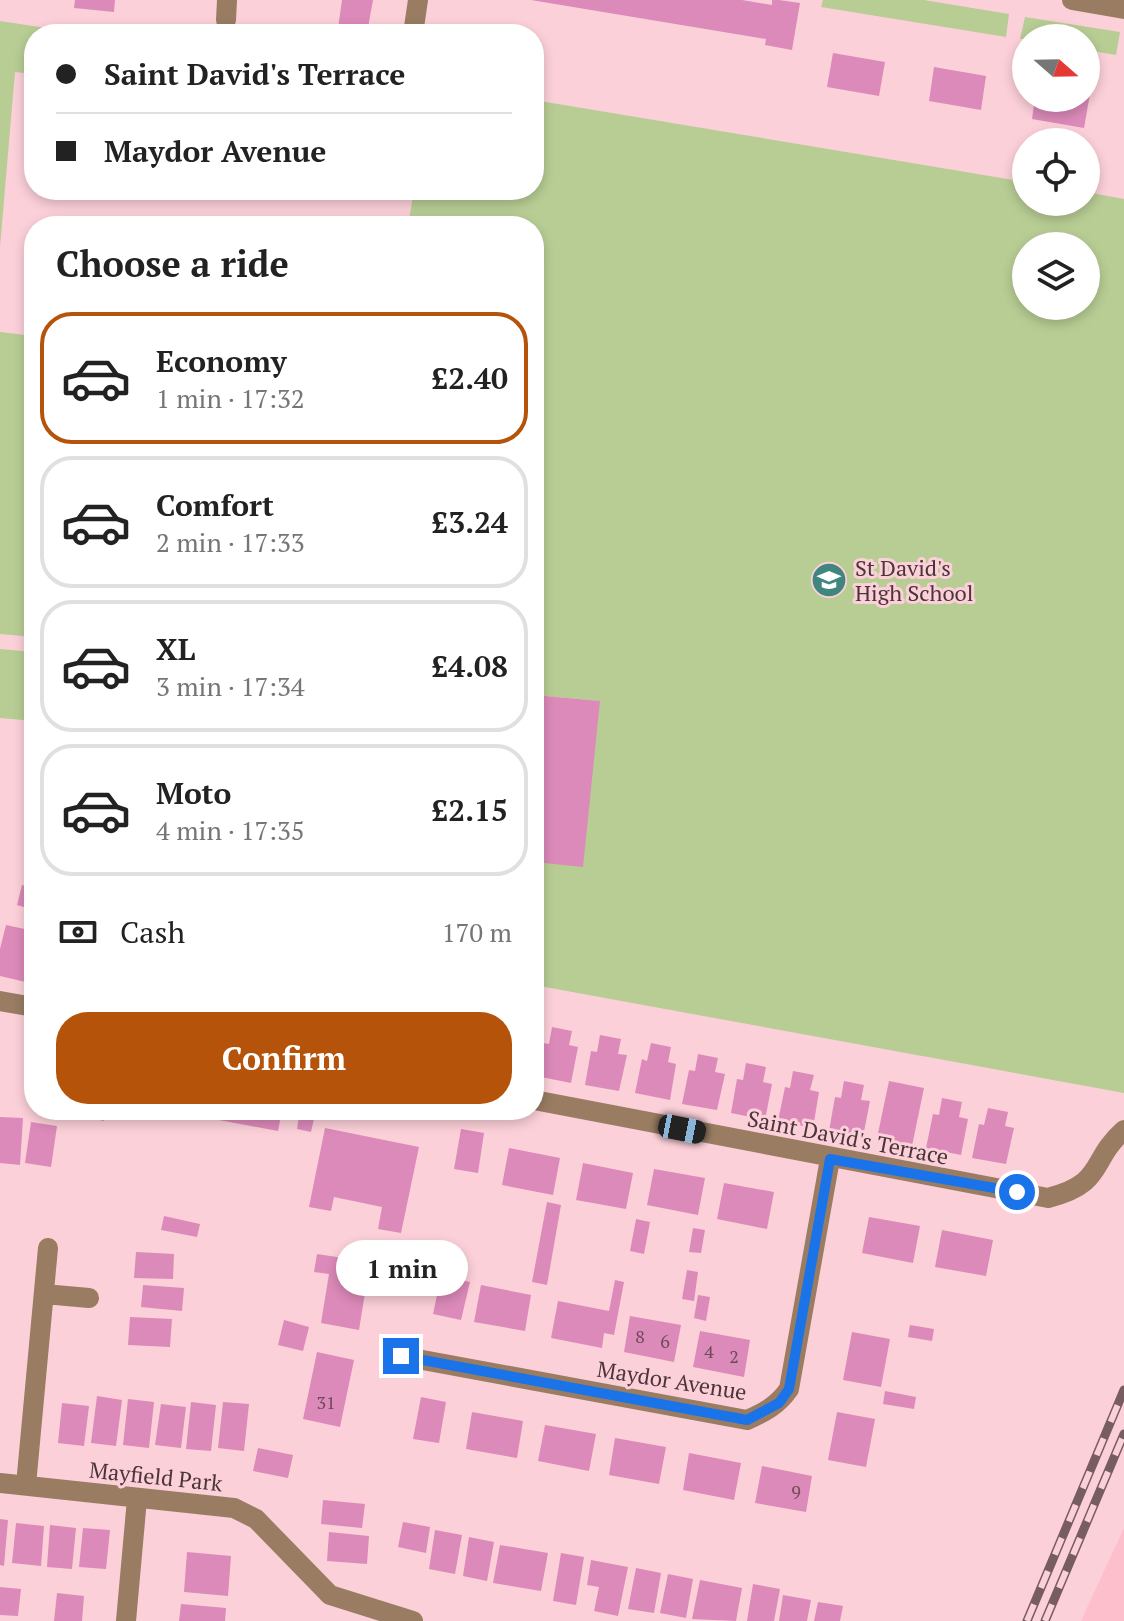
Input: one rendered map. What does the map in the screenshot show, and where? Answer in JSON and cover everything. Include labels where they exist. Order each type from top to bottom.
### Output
[{"type":"street","points":[[414,24],[418,0]]},
{"type":"street","points":[[1072,0],[1124,9]]},
{"type":"street","points":[[0,1001],[24,1005]]},
{"type":"street","name":"Saint David's Terrace","points":[[544,1102],[830,1159],[1048,1198],[1076,1191],[1099,1167],[1115,1138],[1124,1130]]},
{"type":"street","name":"Maydor Avenue","points":[[401,1356],[747,1420],[779,1403],[789,1389],[830,1159]]},
{"type":"street","points":[[26,1485],[48,1248]]},
{"type":"street","points":[[44,1294],[89,1298]]},
{"type":"street","name":"Mayfield Park","points":[[0,1483],[234,1508],[256,1519],[330,1595],[413,1621]]},
{"type":"street","points":[[126,1621],[137,1499]]},
{"type":"shaded area","points":[[1124,1528],[1124,1621],[1081,1621],[1085,1612]]},
{"type":"green space","points":[[823,0],[924,0],[1009,14],[1006,37],[821,7]]},
{"type":"green space","points":[[1025,17],[1069,24],[1023,24]]},
{"type":"green space","points":[[0,21],[24,25],[24,73],[15,72],[0,247]]},
{"type":"green space","points":[[1100,29],[1120,32],[1116,55],[1100,52]]},
{"type":"green space","name":"St David's High School","points":[[544,102],[1012,180],[1012,216],[1100,216],[1100,195],[1124,199],[1124,1093],[544,987],[544,837],[599,701],[544,696],[544,216],[410,216],[412,200],[544,200]]},
{"type":"green space","points":[[0,332],[24,335],[24,636],[0,634]]},
{"type":"green space","points":[[0,649],[24,651],[24,720],[0,718]]},
{"type":"building","points":[[75,0],[115,0],[114,12],[74,8]]},
{"type":"building","points":[[342,0],[373,0],[369,24],[339,24]]},
{"type":"building","points":[[531,0],[742,0],[772,5],[772,0],[779,0],[800,3],[792,50],[765,45],[766,39]]},
{"type":"building","points":[[833,53],[885,62],[879,96],[827,87]]},
{"type":"building","points":[[934,67],[986,76],[981,110],[929,101]]},
{"type":"building","points":[[1033,112],[1087,112],[1084,128],[1032,119]]},
{"type":"building","points":[[544,696],[600,701],[583,867],[544,863]]},
{"type":"building","points":[[22,885],[24,886],[24,907],[17,905]]},
{"type":"building","points":[[6,925],[24,929],[24,982],[0,976],[0,949]]},
{"type":"building","points":[[552,1027],[572,1031],[569,1045],[578,1047],[571,1083],[544,1078],[544,1043],[549,1044]]},
{"type":"building","points":[[600,1035],[621,1039],[618,1054],[627,1055],[619,1091],[585,1085],[591,1051],[597,1052]]},
{"type":"building","points":[[651,1043],[671,1047],[668,1062],[676,1064],[670,1100],[635,1093],[642,1059],[647,1061]]},
{"type":"building","points":[[698,1054],[718,1058],[715,1072],[725,1074],[717,1110],[682,1104],[689,1070],[695,1071]]},
{"type":"building","points":[[746,1063],[766,1067],[763,1082],[772,1084],[765,1120],[731,1113],[737,1079],[743,1080]]},
{"type":"building","points":[[793,1071],[814,1075],[810,1090],[819,1092],[813,1128],[778,1121],[785,1087],[790,1088]]},
{"type":"building","points":[[844,1081],[864,1085],[861,1100],[870,1101],[863,1137],[829,1131],[835,1097],[841,1098]]},
{"type":"building","points":[[889,1081],[924,1088],[912,1146],[877,1138]]},
{"type":"building","points":[[942,1098],[962,1102],[959,1117],[968,1119],[961,1155],[926,1148],[933,1114],[939,1115]]},
{"type":"building","points":[[988,1108],[1008,1112],[1005,1126],[1014,1128],[1006,1164],[972,1158],[979,1124],[984,1125]]},
{"type":"building","points":[[0,1117],[23,1118],[20,1165],[0,1163]]},
{"type":"building","points":[[219,1120],[280,1120],[278,1131]]},
{"type":"building","points":[[298,1120],[314,1120],[311,1132],[297,1129]]},
{"type":"building","points":[[31,1122],[57,1126],[51,1167],[25,1163]]},
{"type":"building","points":[[325,1128],[419,1147],[401,1233],[378,1229],[382,1207],[334,1197],[331,1211],[309,1207]]},
{"type":"building","points":[[461,1129],[484,1133],[478,1173],[454,1169]]},
{"type":"building","points":[[509,1148],[560,1158],[553,1195],[502,1185]]},
{"type":"building","points":[[583,1163],[633,1173],[626,1209],[576,1200]]},
{"type":"building","points":[[654,1169],[705,1178],[698,1215],[647,1205]]},
{"type":"building","points":[[724,1183],[774,1192],[767,1229],[717,1219]]},
{"type":"building","points":[[547,1202],[561,1205],[547,1285],[532,1282]]},
{"type":"building","points":[[164,1216],[200,1224],[197,1237],[161,1230]]},
{"type":"building","points":[[869,1217],[920,1226],[913,1263],[862,1253]]},
{"type":"building","points":[[636,1219],[650,1222],[644,1254],[630,1251]]},
{"type":"building","points":[[693,1228],[705,1230],[701,1253],[689,1252]]},
{"type":"building","points":[[942,1230],[993,1240],[986,1276],[935,1267]]},
{"type":"building","points":[[136,1252],[174,1254],[173,1279],[134,1278]]},
{"type":"building","points":[[317,1254],[370,1262],[359,1330],[321,1323],[329,1274],[314,1272]]},
{"type":"building","points":[[687,1270],[698,1272],[694,1301],[682,1299]]},
{"type":"building","points":[[441,1276],[470,1282],[461,1320],[433,1314]]},
{"type":"building","points":[[615,1280],[624,1282],[614,1335],[604,1333],[602,1348],[551,1338],[558,1301],[609,1311]]},
{"type":"building","points":[[143,1285],[184,1288],[182,1311],[141,1307]]},
{"type":"building","points":[[481,1285],[531,1295],[525,1331],[474,1322]]},
{"type":"building","points":[[698,1295],[710,1297],[706,1321],[694,1318]]},
{"type":"building","points":[[630,1316],[681,1325],[674,1362],[624,1352]]},
{"type":"building","points":[[130,1317],[172,1319],[170,1347],[128,1345]]},
{"type":"building","points":[[284,1320],[309,1327],[303,1351],[278,1345]]},
{"type":"building","points":[[910,1325],[934,1329],[932,1341],[908,1337]]},
{"type":"building","points":[[700,1331],[750,1340],[744,1377],[693,1367]]},
{"type":"building","points":[[852,1332],[890,1339],[881,1387],[843,1380]]},
{"type":"building","points":[[317,1352],[354,1360],[340,1427],[303,1419]]},
{"type":"building","points":[[885,1391],[916,1397],[914,1409],[883,1404]]},
{"type":"building","points":[[97,1396],[122,1400],[116,1446],[91,1443]]},
{"type":"building","points":[[421,1397],[446,1402],[439,1443],[413,1439]]},
{"type":"building","points":[[128,1399],[154,1402],[149,1448],[123,1445]]},
{"type":"building","points":[[191,1402],[216,1405],[211,1451],[186,1449]]},
{"type":"building","points":[[223,1402],[249,1404],[244,1451],[218,1448]]},
{"type":"building","points":[[62,1403],[89,1406],[84,1446],[58,1443]]},
{"type":"building","points":[[161,1404],[186,1407],[181,1448],[155,1445]]},
{"type":"building","points":[[472,1412],[523,1421],[517,1458],[466,1449]]},
{"type":"building","points":[[837,1412],[875,1419],[866,1467],[828,1460]]},
{"type":"building","points":[[545,1425],[596,1434],[589,1471],[538,1461]]},
{"type":"building","points":[[615,1438],[666,1447],[659,1484],[609,1475]]},
{"type":"building","points":[[258,1448],[293,1455],[288,1478],[253,1471]]},
{"type":"building","points":[[689,1453],[741,1463],[734,1500],[683,1490]]},
{"type":"building","points":[[762,1466],[812,1476],[806,1512],[755,1503]]},
{"type":"building","points":[[323,1500],[365,1504],[362,1528],[321,1524]]},
{"type":"building","points":[[0,1519],[8,1520],[4,1566],[0,1565]]},
{"type":"building","points":[[403,1522],[430,1527],[426,1553],[398,1547]]},
{"type":"building","points":[[16,1523],[44,1526],[41,1566],[12,1563]]},
{"type":"building","points":[[50,1525],[76,1528],[72,1569],[47,1567]]},
{"type":"building","points":[[83,1528],[110,1530],[106,1569],[79,1567]]},
{"type":"building","points":[[435,1530],[462,1535],[455,1574],[429,1569]]},
{"type":"building","points":[[329,1532],[369,1536],[367,1564],[327,1561]]},
{"type":"building","points":[[469,1537],[494,1542],[487,1581],[463,1576]]},
{"type":"building","points":[[500,1545],[548,1553],[541,1591],[493,1583]]},
{"type":"building","points":[[187,1552],[231,1556],[228,1596],[184,1592]]},
{"type":"building","points":[[561,1553],[584,1557],[576,1605],[553,1601]]},
{"type":"building","points":[[591,1560],[628,1567],[618,1616],[594,1611],[599,1587],[587,1585]]},
{"type":"building","points":[[636,1568],[661,1573],[654,1613],[628,1609]]},
{"type":"building","points":[[668,1574],[693,1579],[686,1618],[660,1613]]},
{"type":"building","points":[[700,1580],[742,1588],[736,1621],[692,1619]]},
{"type":"building","points":[[753,1584],[780,1589],[774,1621],[747,1621]]},
{"type":"building","points":[[0,1587],[21,1589],[18,1616],[0,1615]]},
{"type":"building","points":[[57,1593],[84,1596],[82,1621],[54,1621]]},
{"type":"building","points":[[783,1595],[811,1600],[807,1621],[779,1621]]},
{"type":"building","points":[[818,1602],[843,1606],[840,1621],[814,1621]]},
{"type":"building","points":[[181,1604],[226,1608],[225,1621],[179,1621]]},
{"type":"railway","points":[[1027,1621],[1124,1390]]},
{"type":"railway","points":[[1045,1621],[1124,1434]]},
{"type":"place","name":"St David's High School","points":[[829,580]]},
{"type":"route","points":[[401,1356],[747,1420],[779,1403],[789,1389],[830,1159],[1017,1192]]}]
